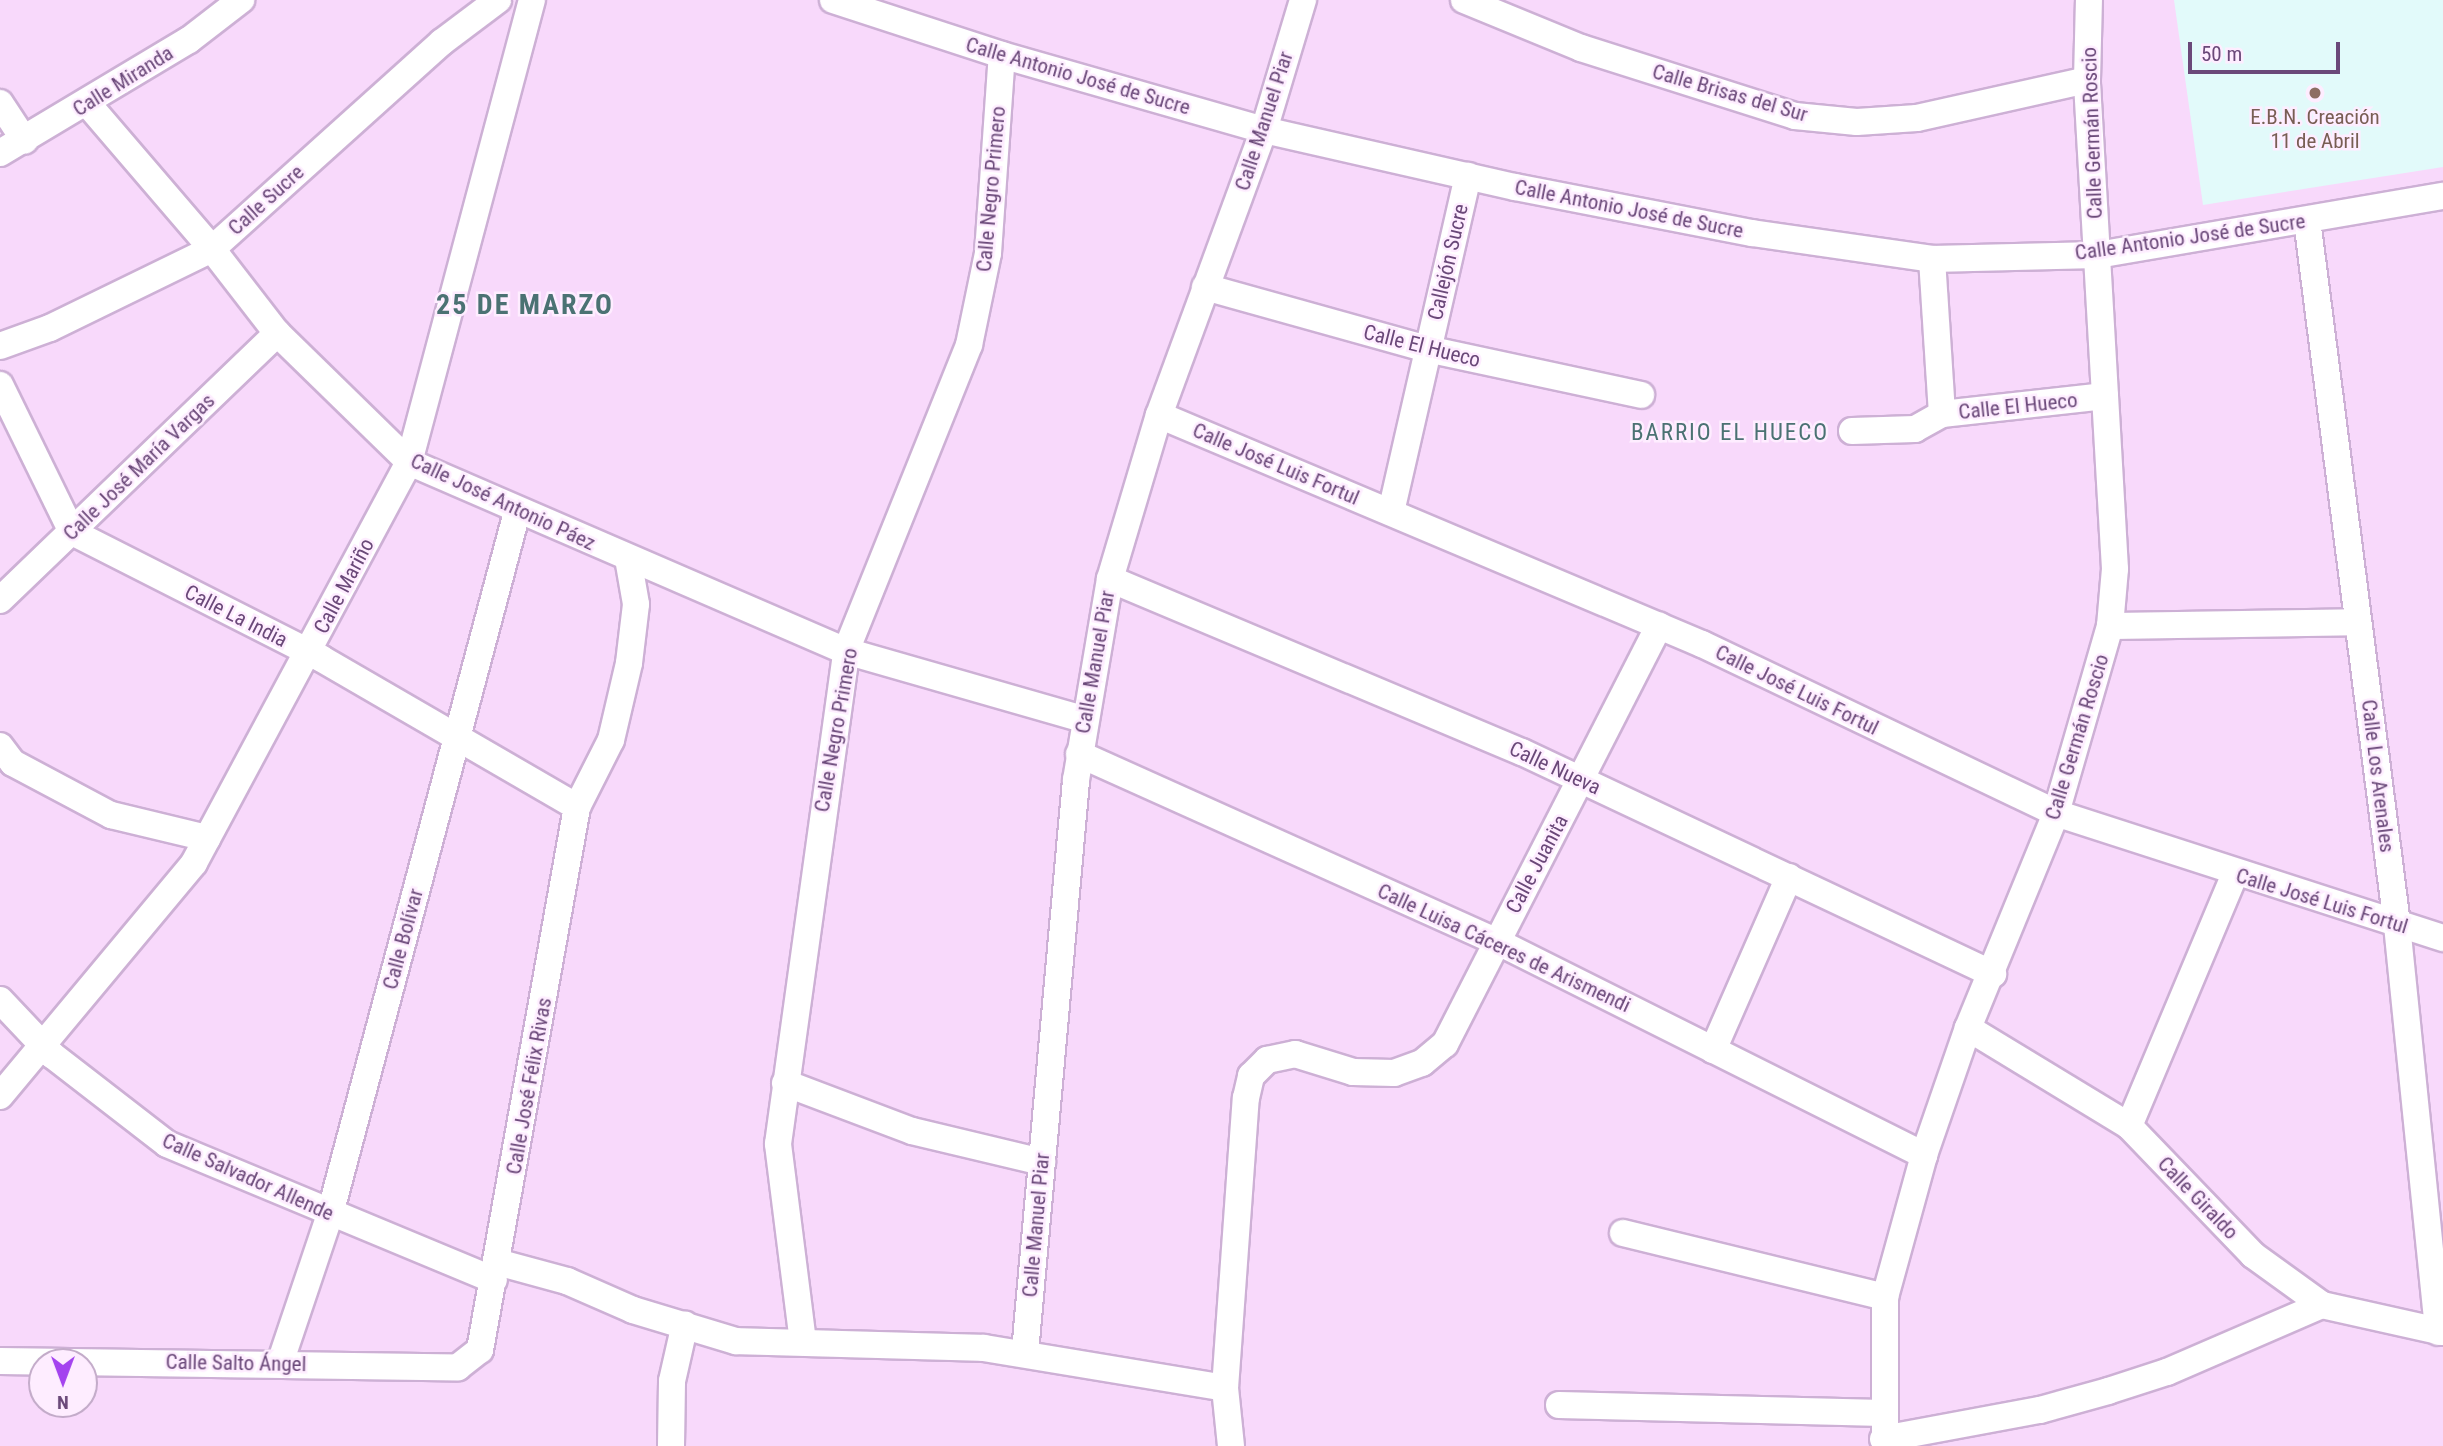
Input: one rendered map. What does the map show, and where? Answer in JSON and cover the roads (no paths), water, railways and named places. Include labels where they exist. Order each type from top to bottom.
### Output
[{"type":"street","name":"Calle Miranda","points":[[0,153],[25,141],[189,40],[241,0]]},
{"type":"street","name":"Calle Sucre","points":[[0,346],[50,328],[212,249],[442,42],[498,0]]},
{"type":"street","name":"Calle Mariño","points":[[0,1096],[194,863],[309,653],[409,462],[532,0]]},
{"type":"street","name":"Calle Antonio José de Sucre","points":[[833,0],[1002,55],[1264,130],[1468,176],[1752,233],[1932,260],[2097,255],[2443,196]]},
{"type":"street","name":"Calle Manuel Piar","points":[[1025,1352],[1079,754],[1083,719],[1110,579],[1159,415],[1264,130],[1303,0]]},
{"type":"street","name":"Calle Brisas del Sur","points":[[1464,0],[1581,48],[1795,116],[1857,122],[1917,118],[2087,80]]},
{"type":"street","name":"Calle Germán Roscio","points":[[1884,1433],[1885,1297],[1924,1155],[1968,1028],[1993,974],[2056,813],[2110,626],[2115,569],[2087,80],[2089,0]]},
{"type":"street","name":"Calle Negro Primero","points":[[803,1342],[778,1144],[846,651],[969,345],[988,253],[1002,55]]},
{"type":"street","points":[[0,103],[25,141]]},
{"type":"street","name":"Calle José Antonio Páez","points":[[87,103],[212,249],[277,333],[409,462],[517,512],[846,651]]},
{"type":"street","name":"Callejón Sucre","points":[[1391,512],[1468,176]]},
{"type":"street","name":"Calle Los Arenales","points":[[2307,220],[2397,925],[2440,1332]]},
{"type":"street","points":[[1932,260],[1942,414]]},
{"type":"street","name":"Calle El Hueco","points":[[1205,287],[1427,349],[1641,395]]},
{"type":"street","name":"Calle José María Vargas","points":[[0,600],[277,333]]},
{"type":"street","points":[[0,385],[72,532]]},
{"type":"street","name":"Calle El Hueco","points":[[1852,431],[1915,429],[1942,414],[2105,396]]},
{"type":"street","name":"Calle José Luis Fortul","points":[[1159,415],[1659,625],[2056,813],[2235,874],[2443,938]]},
{"type":"street","name":"Calle Bolívar","points":[[280,1363],[330,1214],[517,512]]},
{"type":"street","name":"Calle La India","points":[[72,532],[309,653],[577,807]]},
{"type":"street","name":"Calle José Félix Rivas","points":[[471,1362],[480,1350],[496,1271],[577,807],[611,740],[629,663],[636,604],[628,558]]},
{"type":"street","name":"Calle Nueva","points":[[1110,579],[1581,779],[1993,974]]},
{"type":"street","points":[[2110,626],[2358,622]]},
{"type":"street","name":"Calle Juanita","points":[[1225,1388],[1247,1087],[1267,1060],[1295,1054],[1353,1072],[1381,1075],[1422,1063],[1445,1044],[1659,625]]},
{"type":"street","points":[[846,651],[1083,719]]},
{"type":"street","points":[[0,746],[13,763],[110,816],[207,838]]},
{"type":"street","name":"Calle Luisa Cáceres de Arismendi","points":[[1079,754],[1496,941],[1924,1155]]},
{"type":"street","points":[[2129,1126],[2235,874]]},
{"type":"street","points":[[1713,1049],[1789,877]]},
{"type":"street","name":"Calle Salvador Allende","points":[[0,1000],[43,1045],[167,1144],[330,1214],[496,1271],[567,1281],[633,1310],[736,1341],[1025,1352],[1225,1388]]},
{"type":"street","name":"Calle Giraldo","points":[[1968,1028],[2129,1126],[2253,1255],[2322,1304],[2440,1332]]},
{"type":"street","points":[[785,1083],[912,1131],[1042,1161]]},
{"type":"street","points":[[1623,1233],[1885,1297]]},
{"type":"street","points":[[1559,1405],[1884,1433],[2040,1410],[2108,1391],[2167,1372],[2322,1304]]},
{"type":"street","points":[[671,1446],[672,1381],[685,1324]]},
{"type":"street","name":"Calle Salto Ángel","points":[[0,1361],[457,1367],[471,1362]]},
{"type":"street","points":[[1225,1388],[1231,1446]]},
{"type":"place","name":"E.B.N. Creación 11 de Abril","points":[[2315,93]]},
{"type":"district","name":"25 DE MARZO","points":[[525,305]]},
{"type":"district","name":"BARRIO EL HUECO","points":[[1730,433]]}]
